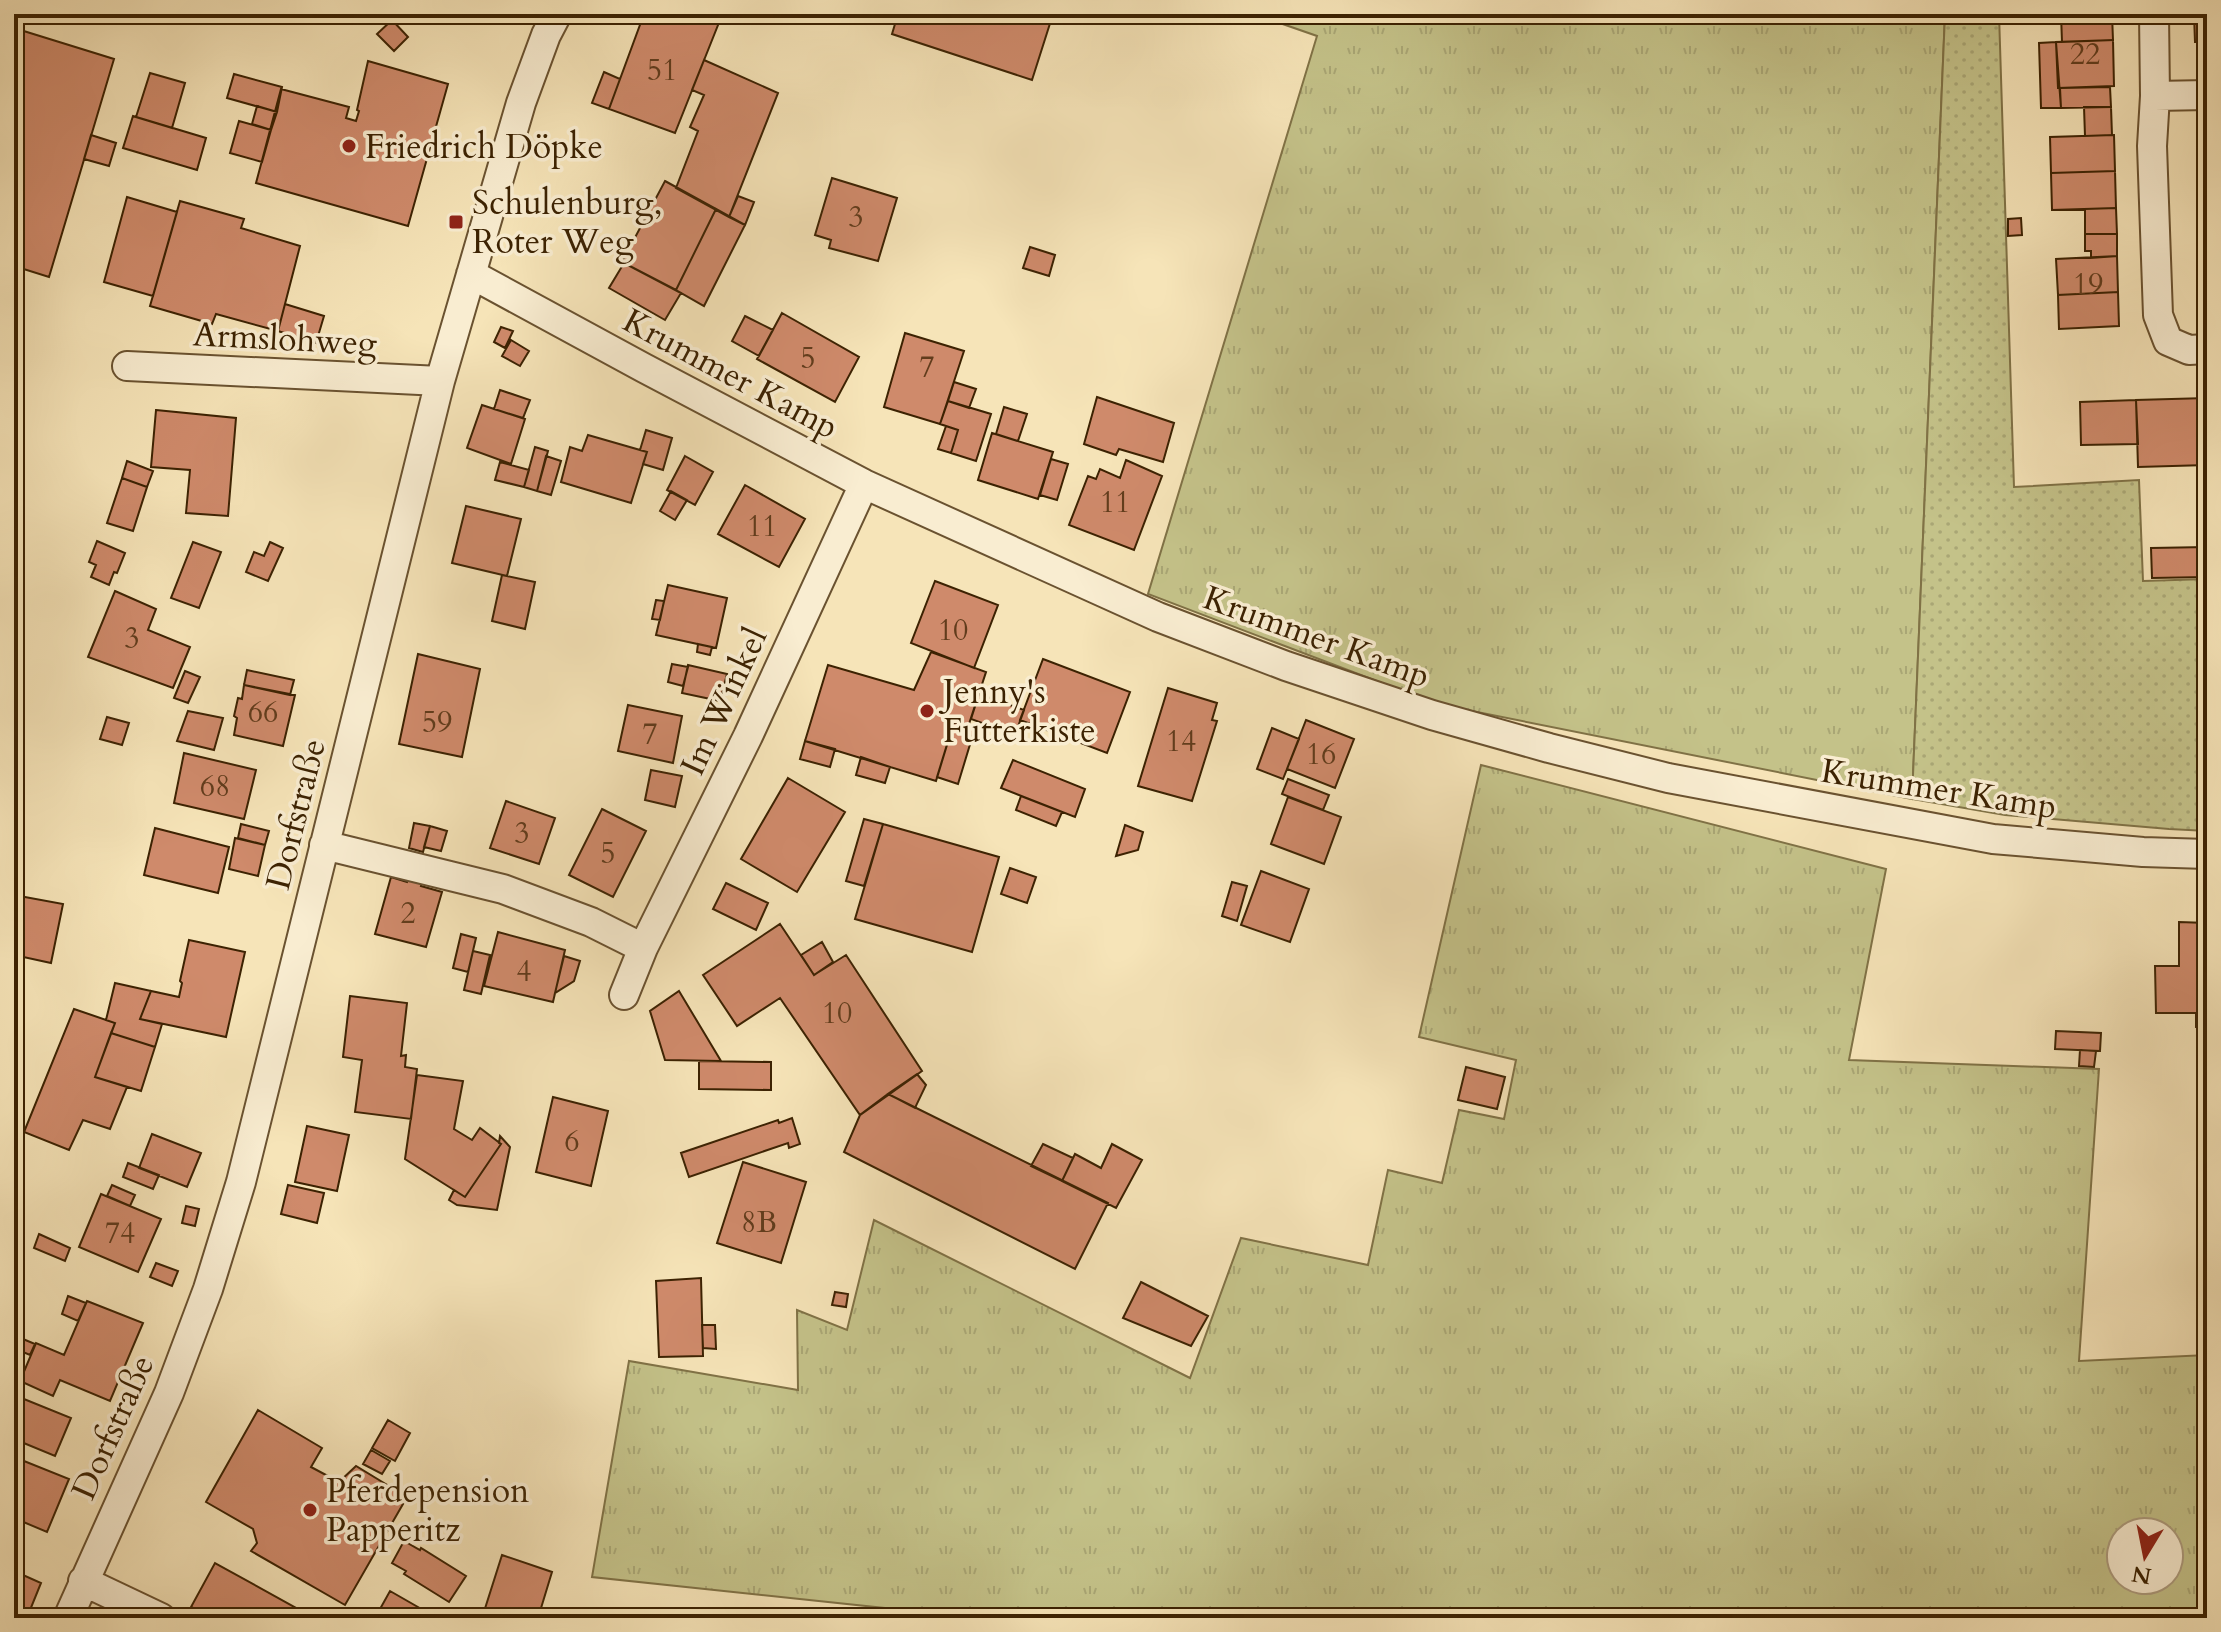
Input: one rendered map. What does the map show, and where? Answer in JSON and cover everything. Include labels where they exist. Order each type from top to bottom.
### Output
[{"type":"street","name":"Dorfstraße","points":[[68,1618],[169,1393],[208,1289],[241,1182],[440,381],[521,103],[557,14]]},
{"type":"street","points":[[2154,14],[2152,146],[2158,315],[2168,341],[2189,350],[2207,349]]},
{"type":"street","points":[[2155,96],[2207,95]]},
{"type":"street","name":"Krummer Kamp","points":[[471,274],[864,484],[1158,617],[1286,666],[1432,715],[1668,778],[1993,839],[2143,852],[2207,854]]},
{"type":"street","name":"Armslohweg","points":[[127,366],[440,381]]},
{"type":"street","name":"Im Winkel","points":[[624,995],[643,948],[748,736],[864,484]]},
{"type":"street","points":[[324,845],[503,889],[591,922],[643,948]]},
{"type":"street","points":[[83,1581],[161,1618]]},
{"type":"green space","points":[[1254,14],[1945,14],[1912,799],[1437,704],[1148,594],[1317,36]]},
{"type":"green space","points":[[1945,14],[1999,14],[2014,487],[2139,480],[2143,581],[2207,579],[2207,831],[2005,815],[1912,799]]},
{"type":"green space","points":[[1481,765],[1886,869],[1849,1060],[2099,1069],[2079,1361],[2207,1355],[2207,1618],[922,1618],[922,1612],[592,1577],[629,1361],[798,1390],[797,1310],[847,1330],[874,1220],[1190,1378],[1241,1238],[1368,1265],[1388,1170],[1442,1183],[1459,1110],[1504,1119],[1516,1060],[1419,1037]]},
{"type":"building","points":[[644,14],[722,15],[675,133],[609,109]]},
{"type":"building","points":[[898,14],[1053,14],[1032,80],[892,34]]},
{"type":"building","points":[[2061,14],[2112,14],[2113,40],[2062,42]]},
{"type":"building","points":[[2194,14],[2207,14],[2207,42],[2195,42]]},
{"type":"building","points":[[392,20],[408,37],[394,51],[377,34]]},
{"type":"building","points":[[14,28],[114,59],[49,277],[14,266]]},
{"type":"building","points":[[2113,40],[2114,86],[2058,88],[2056,42]]},
{"type":"building","points":[[2056,42],[2061,108],[2041,108],[2039,43]]},
{"type":"building","points":[[704,60],[778,93],[729,217],[676,188],[698,131],[690,127],[704,95],[692,90]]},
{"type":"building","name":"Friedrich Döpke","points":[[368,61],[448,84],[408,226],[256,183],[281,89],[349,107],[346,118],[356,121]]},
{"type":"building","points":[[604,72],[620,79],[609,109],[592,103]]},
{"type":"building","points":[[150,73],[185,83],[172,128],[136,117]]},
{"type":"building","points":[[234,74],[282,87],[277,112],[227,98]]},
{"type":"building","points":[[2110,87],[2111,107],[2061,108],[2060,88]]},
{"type":"building","points":[[257,106],[277,112],[271,130],[252,124]]},
{"type":"building","points":[[2084,107],[2111,107],[2112,135],[2085,136]]},
{"type":"building","points":[[133,116],[206,138],[197,170],[123,148]]},
{"type":"building","points":[[239,121],[271,130],[262,162],[230,153]]},
{"type":"building","points":[[91,135],[116,143],[109,166],[84,159]]},
{"type":"building","points":[[2114,135],[2115,171],[2051,173],[2050,137]]},
{"type":"building","points":[[2115,171],[2116,208],[2052,210],[2051,173]]},
{"type":"building","points":[[832,178],[897,198],[878,261],[829,248],[831,240],[815,235]]},
{"type":"building","points":[[665,181],[716,209],[676,290],[622,262]]},
{"type":"building","points":[[738,196],[754,202],[745,225],[729,217]]},
{"type":"building","points":[[127,197],[177,212],[153,296],[104,282]]},
{"type":"building","points":[[180,201],[244,219],[241,228],[300,246],[278,331],[216,314],[212,324],[150,306]]},
{"type":"building","points":[[2116,208],[2117,234],[2085,234],[2085,209]]},
{"type":"building","points":[[716,209],[745,225],[704,306],[676,290]]},
{"type":"building","points":[[2021,218],[2022,235],[2008,236],[2008,219]]},
{"type":"building","points":[[2085,234],[2117,234],[2117,256],[2091,258],[2091,251],[2085,251]]},
{"type":"building","points":[[1030,247],[1055,255],[1049,276],[1023,268]]},
{"type":"building","points":[[2117,256],[2118,292],[2058,295],[2056,259]]},
{"type":"building","points":[[624,263],[681,293],[665,320],[609,288]]},
{"type":"building","points":[[2118,292],[2119,326],[2059,329],[2058,295]]},
{"type":"building","points":[[285,304],[324,316],[316,343],[278,331]]},
{"type":"building","points":[[782,313],[859,357],[835,402],[757,359]]},
{"type":"building","points":[[745,316],[773,330],[759,356],[732,341]]},
{"type":"building","points":[[501,327],[513,331],[505,348],[494,342]]},
{"type":"building","points":[[905,333],[964,351],[940,424],[884,407]]},
{"type":"building","points":[[511,340],[529,351],[520,366],[502,356]]},
{"type":"building","points":[[954,382],[976,389],[969,408],[948,401]]},
{"type":"building","points":[[500,390],[530,400],[523,418],[494,409]]},
{"type":"building","points":[[1097,397],[1174,423],[1163,462],[1119,449],[1116,455],[1084,444]]},
{"type":"building","points":[[2207,398],[2207,465],[2138,467],[2136,400]]},
{"type":"building","points":[[2136,400],[2138,444],[2081,445],[2080,402]]},
{"type":"building","points":[[948,401],[991,414],[976,461],[951,453],[958,430],[940,424]]},
{"type":"building","points":[[482,405],[525,419],[511,464],[467,448]]},
{"type":"building","points":[[1004,407],[1027,414],[1018,441],[996,434]]},
{"type":"building","points":[[156,410],[236,418],[228,516],[186,513],[190,470],[151,467]]},
{"type":"building","points":[[946,426],[958,430],[951,453],[938,449]]},
{"type":"building","points":[[646,430],[672,438],[663,470],[643,464],[647,452],[640,450]]},
{"type":"building","points":[[992,433],[1053,452],[1038,499],[978,480]]},
{"type":"building","points":[[588,435],[647,452],[631,503],[561,482],[570,447],[582,451]]},
{"type":"building","points":[[535,447],[548,451],[537,491],[524,487]]},
{"type":"building","points":[[546,456],[561,461],[551,495],[537,491]]},
{"type":"building","points":[[685,456],[713,472],[695,505],[667,490]]},
{"type":"building","points":[[1051,459],[1068,464],[1057,500],[1040,495]]},
{"type":"building","points":[[1126,460],[1162,476],[1134,550],[1069,525],[1088,476],[1096,479],[1100,469],[1120,478]]},
{"type":"building","points":[[127,461],[153,471],[147,487],[122,478]]},
{"type":"building","points":[[500,462],[529,470],[524,487],[495,480]]},
{"type":"building","points":[[122,478],[147,487],[133,531],[107,523]]},
{"type":"building","points":[[745,485],[805,519],[779,567],[718,534]]},
{"type":"building","points":[[671,491],[687,500],[675,520],[660,511]]},
{"type":"building","points":[[466,506],[521,519],[507,576],[452,563]]},
{"type":"building","points":[[97,541],[125,553],[109,585],[91,577],[96,565],[89,562]]},
{"type":"building","points":[[193,542],[221,552],[199,608],[171,598]]},
{"type":"building","points":[[270,542],[283,548],[268,581],[246,572],[254,552],[264,556]]},
{"type":"building","points":[[2207,547],[2207,577],[2152,578],[2151,548]]},
{"type":"building","points":[[502,575],[535,582],[525,629],[492,621]]},
{"type":"building","points":[[935,581],[998,605],[974,668],[911,643]]},
{"type":"building","points":[[668,585],[727,598],[716,648],[656,635]]},
{"type":"building","points":[[115,591],[156,609],[148,630],[190,647],[173,688],[88,657]]},
{"type":"building","points":[[656,600],[664,601],[660,620],[652,619]]},
{"type":"building","points":[[698,644],[712,647],[710,655],[697,652]]},
{"type":"building","points":[[931,652],[986,672],[968,727],[954,722],[936,781],[805,741],[828,665],[914,690]]},
{"type":"building","points":[[418,654],[480,669],[462,757],[399,744]]},
{"type":"building","points":[[1043,659],[1130,692],[1107,753],[1020,720]]},
{"type":"building","points":[[672,664],[688,667],[683,686],[668,682]]},
{"type":"building","points":[[688,665],[727,674],[720,701],[682,693]]},
{"type":"building","points":[[247,670],[294,680],[290,695],[244,685]]},
{"type":"building","points":[[185,671],[200,677],[188,703],[174,698]]},
{"type":"building","points":[[244,685],[295,695],[283,746],[234,735],[237,718],[234,716]]},
{"type":"building","points":[[1168,688],[1217,703],[1212,720],[1217,721],[1192,801],[1138,786]]},
{"type":"building","points":[[979,694],[1024,710],[1015,735],[971,719]]},
{"type":"building","points":[[628,705],[682,716],[673,763],[618,751]]},
{"type":"building","points":[[188,711],[223,718],[214,750],[177,741]]},
{"type":"building","points":[[107,717],[129,723],[122,745],[100,739]]},
{"type":"building","points":[[1306,720],[1354,739],[1335,788],[1287,769]]},
{"type":"building","points":[[954,722],[975,728],[958,784],[937,777]]},
{"type":"building","points":[[1272,728],[1299,739],[1283,779],[1257,769]]},
{"type":"building","points":[[805,741],[835,749],[830,767],[800,759]]},
{"type":"building","points":[[184,753],[256,770],[244,819],[174,803]]},
{"type":"building","points":[[861,757],[890,767],[885,783],[856,775]]},
{"type":"building","points":[[1013,760],[1085,789],[1075,817],[1001,788]]},
{"type":"building","points":[[651,770],[682,776],[675,807],[645,800]]},
{"type":"building","points":[[788,778],[845,812],[797,892],[741,859]]},
{"type":"building","points":[[1288,779],[1329,795],[1323,810],[1282,794]]},
{"type":"building","points":[[1021,796],[1062,812],[1056,826],[1016,810]]},
{"type":"building","points":[[1288,797],[1341,817],[1324,864],[1271,844]]},
{"type":"building","points":[[506,801],[555,818],[539,864],[490,848]]},
{"type":"building","points":[[602,809],[646,831],[613,897],[569,875]]},
{"type":"building","points":[[864,819],[883,824],[864,886],[846,881]]},
{"type":"building","points":[[414,823],[430,826],[423,852],[409,848]]},
{"type":"building","points":[[241,824],[269,831],[265,845],[238,838]]},
{"type":"building","points":[[883,824],[999,857],[972,952],[855,919]]},
{"type":"building","points":[[1125,825],[1143,832],[1138,850],[1116,856]]},
{"type":"building","points":[[430,826],[447,831],[441,851],[424,847]]},
{"type":"building","points":[[155,828],[229,847],[218,893],[144,875]]},
{"type":"building","points":[[235,838],[265,845],[258,876],[229,869]]},
{"type":"building","points":[[1010,868],[1036,877],[1027,903],[1001,894]]},
{"type":"building","points":[[1261,871],[1309,889],[1290,942],[1241,925]]},
{"type":"building","points":[[409,876],[423,880],[421,886],[442,892],[426,947],[375,934],[391,877],[407,882]]},
{"type":"building","points":[[1232,882],[1247,886],[1237,921],[1222,916]]},
{"type":"building","points":[[726,883],[768,903],[756,930],[713,909]]},
{"type":"building","points":[[14,895],[63,904],[51,963],[14,955]]},
{"type":"building","points":[[2179,922],[2207,923],[2207,1026],[2196,1027],[2196,1013],[2156,1013],[2155,966],[2179,966]]},
{"type":"building","points":[[780,924],[814,975],[846,955],[922,1071],[860,1115],[780,998],[737,1026],[703,975]]},
{"type":"building","points":[[498,932],[565,950],[553,1002],[484,986]]},
{"type":"building","points":[[461,934],[476,938],[468,972],[453,968]]},
{"type":"building","points":[[189,940],[245,952],[226,1037],[140,1019],[151,991],[179,997]]},
{"type":"building","points":[[822,942],[833,962],[814,975],[801,955]]},
{"type":"building","points":[[473,951],[490,955],[481,994],[464,990]]},
{"type":"building","points":[[564,956],[580,961],[574,981],[555,993]]},
{"type":"building","points":[[115,983],[151,991],[140,1019],[162,1024],[155,1047],[111,1033],[115,1023],[106,1020]]},
{"type":"building","points":[[679,991],[721,1061],[665,1060],[650,1011]]},
{"type":"building","points":[[350,996],[407,1003],[401,1056],[406,1055],[405,1067],[417,1069],[411,1119],[355,1112],[362,1060],[343,1057]]},
{"type":"building","points":[[74,1009],[115,1023],[95,1077],[127,1087],[110,1129],[83,1120],[69,1150],[24,1132]]},
{"type":"building","points":[[2056,1031],[2101,1033],[2100,1051],[2055,1049]]},
{"type":"building","points":[[111,1033],[155,1047],[141,1091],[95,1077]]},
{"type":"building","points":[[2205,1038],[2207,1107],[2201,1107]]},
{"type":"building","points":[[2080,1050],[2096,1051],[2094,1067],[2079,1066]]},
{"type":"building","points":[[699,1061],[771,1062],[771,1090],[699,1089]]},
{"type":"building","points":[[1466,1067],[1505,1077],[1497,1109],[1458,1100]]},
{"type":"building","points":[[917,1074],[926,1085],[915,1108],[888,1094]]},
{"type":"building","points":[[417,1075],[463,1081],[454,1129],[472,1140],[480,1128],[501,1144],[465,1197],[405,1159]]},
{"type":"building","points":[[888,1094],[1108,1203],[1075,1269],[844,1152],[860,1115]]},
{"type":"building","points":[[553,1097],[608,1111],[591,1186],[536,1172]]},
{"type":"building","points":[[792,1118],[800,1144],[789,1148],[788,1143],[689,1177],[681,1153]]},
{"type":"building","points":[[307,1126],[349,1135],[337,1191],[295,1182]]},
{"type":"building","points":[[152,1134],[201,1153],[187,1187],[139,1168]]},
{"type":"building","points":[[500,1136],[510,1147],[497,1210],[457,1205],[449,1200],[454,1190],[465,1197],[501,1144]]},
{"type":"building","points":[[1043,1144],[1073,1158],[1062,1181],[1031,1166]]},
{"type":"building","points":[[1112,1144],[1142,1160],[1116,1208],[1062,1181],[1075,1154],[1101,1168]]},
{"type":"building","points":[[743,1162],[806,1182],[781,1263],[717,1243]]},
{"type":"building","points":[[128,1163],[159,1175],[153,1189],[123,1177]]},
{"type":"building","points":[[112,1185],[135,1195],[130,1206],[107,1196]]},
{"type":"building","points":[[288,1185],[324,1193],[317,1223],[281,1214]]},
{"type":"building","points":[[101,1194],[161,1219],[138,1272],[79,1247]]},
{"type":"building","points":[[186,1206],[199,1209],[195,1226],[182,1223]]},
{"type":"building","points":[[39,1234],[70,1248],[65,1261],[34,1248]]},
{"type":"building","points":[[156,1263],[178,1271],[172,1286],[150,1277]]},
{"type":"building","points":[[701,1278],[703,1356],[659,1357],[656,1281]]},
{"type":"building","points":[[1141,1282],[1208,1316],[1191,1346],[1123,1318]]},
{"type":"building","points":[[835,1292],[848,1294],[846,1307],[832,1305]]},
{"type":"building","points":[[68,1296],[86,1303],[78,1321],[62,1314]]},
{"type":"building","points":[[87,1301],[143,1323],[110,1401],[60,1380],[53,1396],[20,1381],[36,1343],[64,1355]]},
{"type":"building","points":[[702,1325],[715,1325],[716,1349],[703,1348]]},
{"type":"building","points":[[23,1339],[35,1344],[30,1355],[18,1350]]},
{"type":"building","points":[[14,1395],[71,1418],[55,1456],[14,1439]]},
{"type":"building","name":"Pferdepension Papperitz","points":[[258,1410],[322,1448],[311,1467],[339,1482],[356,1466],[407,1497],[345,1605],[251,1551],[257,1543],[253,1529],[206,1502]]},
{"type":"building","points":[[388,1420],[410,1433],[395,1461],[372,1448]]},
{"type":"building","points":[[371,1450],[390,1461],[382,1474],[363,1464]]},
{"type":"building","points":[[14,1457],[69,1479],[47,1532],[14,1518]]},
{"type":"building","points":[[404,1541],[466,1576],[449,1602],[392,1563]]},
{"type":"building","points":[[502,1555],[552,1572],[538,1618],[482,1618]]},
{"type":"building","points":[[215,1563],[309,1615],[307,1618],[213,1618],[191,1607]]},
{"type":"building","points":[[14,1571],[41,1583],[28,1615],[34,1618],[14,1618]]},
{"type":"building","points":[[390,1591],[437,1618],[375,1618]]},
{"type":"place","name":"Friedrich Döpke","points":[[349,146]]},
{"type":"place","name":"Schulenburg, Roter Weg","points":[[456,222]]},
{"type":"place","name":"Jenny's Futterkiste","points":[[927,711]]},
{"type":"place","name":"Pferdepension Papperitz","points":[[310,1510]]}]
